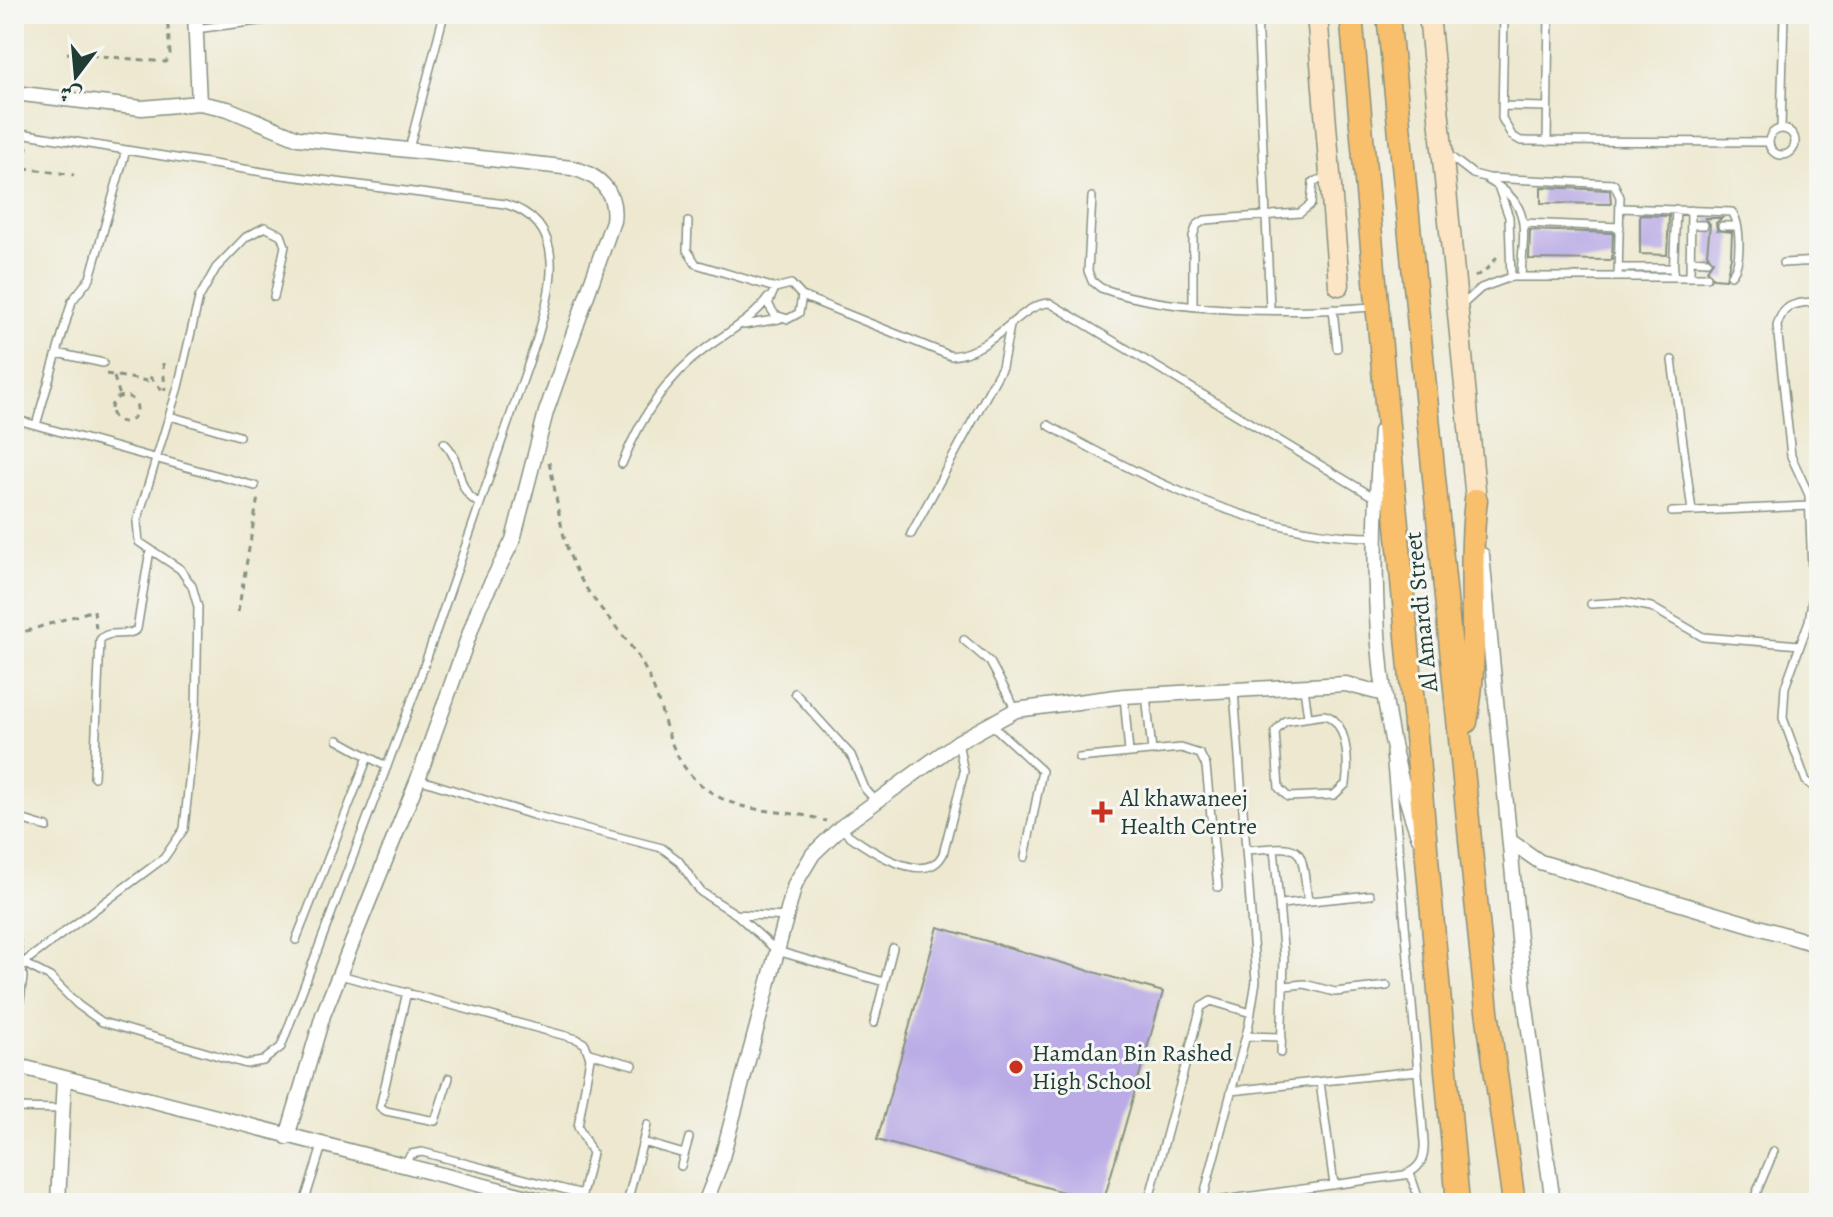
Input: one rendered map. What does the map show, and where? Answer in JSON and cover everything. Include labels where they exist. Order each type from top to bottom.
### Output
[{"type":"main road","name":"Al Amardi Street","points":[[1351,14],[1458,1203]]},
{"type":"main road","name":"Al Amardi Street","points":[[1388,14],[1487,1011],[1514,1203]]},
{"type":"main road","points":[[1460,743],[1472,684],[1476,500]]},
{"type":"street","points":[[1317,14],[1339,285]]},
{"type":"street","points":[[1429,14],[1532,1058],[1553,1203]]},
{"type":"street","points":[[195,22],[199,103]]},
{"type":"street","points":[[14,93],[142,108],[199,103],[228,109],[268,129],[298,138],[572,168],[593,175],[611,195],[613,221],[539,436],[513,540],[479,607],[418,779],[339,974],[309,1056],[287,1137]]},
{"type":"street","points":[[1385,383],[1375,537],[1376,616],[1392,742],[1407,804],[1429,864]]},
{"type":"street","points":[[705,1203],[720,1165],[800,873],[840,828],[958,742],[1016,710],[1124,696],[1356,685],[1384,694]]},
{"type":"street","points":[[1510,841],[1540,862],[1819,945]]},
{"type":"street","points":[[1514,885],[1528,869],[1540,862]]},
{"type":"street","points":[[14,1065],[551,1203]]},
{"type":"street","points":[[58,1203],[64,1078]]},
{"type":"street","points":[[716,1203],[720,1165]]},
{"type":"lane","points":[[195,22],[270,22],[313,14]]},
{"type":"lane","points":[[409,149],[444,14]]},
{"type":"lane","points":[[1257,14],[1270,308]]},
{"type":"lane","points":[[1504,14],[1505,128],[1521,141],[1768,142]]},
{"type":"lane","points":[[1547,142],[1549,14]]},
{"type":"lane","points":[[1781,129],[1784,14]]},
{"type":"lane","points":[[1503,106],[1547,107]]},
{"type":"lane","points":[[1781,129],[1794,136],[1793,150],[1780,156],[1771,151],[1768,142],[1772,133],[1781,129]]},
{"type":"lane","points":[[14,132],[275,174],[505,204],[531,217],[543,232],[550,254],[550,294],[480,504],[387,767],[285,1040],[270,1057],[255,1064],[238,1063],[109,1025],[86,1012],[43,973],[23,963]]},
{"type":"lane","points":[[36,425],[73,298],[89,282],[126,150]]},
{"type":"lane","points":[[1442,150],[1515,198],[1523,223],[1521,277]]},
{"type":"lane","points":[[1193,305],[1193,236],[1197,225],[1205,220],[1305,212],[1311,204],[1313,182],[1330,176]]},
{"type":"lane","points":[[1481,177],[1610,182],[1620,192],[1618,272]]},
{"type":"lane","points":[[1498,186],[1509,217],[1511,277]]},
{"type":"lane","points":[[1092,197],[1088,271],[1092,281],[1131,297],[1193,305],[1270,308],[1378,306]]},
{"type":"lane","points":[[1620,208],[1729,211],[1736,217],[1737,226],[1734,259],[1737,268],[1731,275]]},
{"type":"lane","points":[[1674,272],[1676,209]]},
{"type":"lane","points":[[1690,277],[1691,210]]},
{"type":"lane","points":[[688,222],[687,250],[696,264],[775,288],[791,284],[802,296],[951,356],[974,352],[1036,305],[1050,303],[1377,499]]},
{"type":"lane","points":[[1523,223],[1620,227]]},
{"type":"lane","points":[[1691,225],[1704,225]]},
{"type":"lane","points":[[1722,226],[1737,226]]},
{"type":"lane","points":[[23,963],[164,858],[184,829],[196,714],[198,607],[187,577],[139,542],[136,529],[174,402],[193,314],[207,282],[241,241],[265,227],[276,231],[284,240],[274,297]]},
{"type":"lane","points":[[1690,260],[1707,261]]},
{"type":"lane","points":[[1783,263],[1819,261]]},
{"type":"lane","points":[[1457,310],[1481,288],[1511,277],[1618,272],[1674,272],[1690,277],[1707,277]]},
{"type":"lane","points":[[622,464],[641,421],[668,383],[702,351],[742,325],[775,288]]},
{"type":"lane","points":[[742,325],[799,313],[802,296]]},
{"type":"lane","points":[[769,297],[771,311],[782,318]]},
{"type":"lane","points":[[1812,302],[1787,306],[1779,315],[1777,326],[1789,444],[1795,467],[1807,486],[1810,506],[1813,595],[1785,687],[1783,718],[1806,781],[1819,791]]},
{"type":"lane","points":[[1333,309],[1337,348]]},
{"type":"lane","points":[[911,534],[1002,367],[1010,326]]},
{"type":"lane","points":[[57,353],[103,363]]},
{"type":"lane","points":[[1672,360],[1692,511]]},
{"type":"lane","points":[[170,416],[239,436]]},
{"type":"lane","points":[[14,419],[255,486]]},
{"type":"lane","points":[[1048,425],[1139,473],[1212,503],[1298,529],[1346,537],[1375,537]]},
{"type":"lane","points":[[444,443],[455,458],[463,491],[480,504]]},
{"type":"lane","points":[[1672,512],[1810,506]]},
{"type":"lane","points":[[94,777],[100,640],[107,634],[131,634],[137,629],[150,550]]},
{"type":"lane","points":[[1591,604],[1624,602],[1651,607],[1703,637],[1800,645]]},
{"type":"lane","points":[[964,640],[990,662],[1016,710]]},
{"type":"lane","points":[[1304,688],[1308,717]]},
{"type":"lane","points":[[1234,691],[1256,965],[1246,1036],[1202,1203],[1410,1173],[1424,1154],[1389,771],[1392,742]]},
{"type":"lane","points":[[795,693],[851,755],[865,789],[877,802]]},
{"type":"lane","points":[[1146,695],[1152,751]]},
{"type":"lane","points":[[1124,696],[1129,753]]},
{"type":"lane","points":[[1330,716],[1339,722],[1347,779],[1343,789],[1334,795],[1293,798],[1279,788],[1275,732],[1285,721],[1308,717],[1330,716]]},
{"type":"lane","points":[[991,724],[1042,771],[1025,857]]},
{"type":"lane","points":[[338,740],[387,767]]},
{"type":"lane","points":[[840,828],[868,849],[900,863],[923,869],[935,864],[943,854],[964,772],[958,742]]},
{"type":"lane","points":[[1079,758],[1188,748],[1204,759],[1218,887]]},
{"type":"lane","points":[[296,940],[368,757]]},
{"type":"lane","points":[[418,779],[533,815],[662,848],[678,860],[701,892],[736,914],[777,951],[884,982]]},
{"type":"lane","points":[[14,817],[47,827]]},
{"type":"lane","points":[[1247,850],[1293,847],[1299,852],[1308,901]]},
{"type":"lane","points":[[1274,848],[1281,904],[1284,986],[1281,1053]]},
{"type":"lane","points":[[1281,904],[1370,895]]},
{"type":"lane","points":[[736,914],[786,917]]},
{"type":"lane","points":[[14,928],[23,963],[14,1046]]},
{"type":"lane","points":[[874,1023],[893,948]]},
{"type":"lane","points":[[339,974],[577,1039],[589,1053],[633,1065]]},
{"type":"lane","points":[[1284,986],[1304,984],[1335,992],[1387,986]]},
{"type":"lane","points":[[407,992],[380,1107],[435,1121],[449,1078]]},
{"type":"lane","points":[[1148,1203],[1201,1007],[1211,1001],[1251,1013]]},
{"type":"lane","points":[[1246,1036],[1282,1037]]},
{"type":"lane","points":[[580,1203],[592,1153],[577,1121],[589,1053]]},
{"type":"lane","points":[[1231,1091],[1417,1071]]},
{"type":"lane","points":[[1320,1082],[1334,1185]]},
{"type":"lane","points":[[14,1108],[62,1109]]},
{"type":"lane","points":[[627,1203],[647,1125]]},
{"type":"lane","points":[[681,1166],[689,1138]]},
{"type":"lane","points":[[643,1142],[684,1154]]},
{"type":"lane","points":[[304,1203],[322,1146]]},
{"type":"lane","points":[[1752,1203],[1774,1151]]},
{"type":"lane","points":[[404,1165],[411,1154],[422,1152],[582,1194]]},
{"type":"lane","points":[[1410,1173],[1420,1203]]},
{"type":"path","points":[[67,53],[166,62],[170,57],[167,14]]},
{"type":"path","points":[[14,246],[28,134]]},
{"type":"path","points":[[24,168],[74,175]]},
{"type":"path","points":[[1481,288],[1474,276],[1491,266],[1500,249]]},
{"type":"path","points":[[103,363],[101,373],[147,381],[149,376],[174,402]]},
{"type":"path","points":[[163,363],[166,394]]},
{"type":"path","points":[[114,375],[120,396]]},
{"type":"path","points":[[120,396],[130,397],[137,405],[136,415],[128,422],[118,421],[111,413],[112,402],[120,396]]},
{"type":"path","points":[[539,436],[548,458],[560,521],[576,571],[646,670],[665,731],[688,772],[712,794],[738,806],[802,814],[840,828]]},
{"type":"path","points":[[238,612],[260,487],[255,486]]},
{"type":"path","points":[[14,635],[94,610],[100,640]]},
{"type":"building","points":[[1541,187],[1610,190],[1611,204],[1541,203]]},
{"type":"building","points":[[1640,215],[1669,216],[1667,255],[1640,254]]},
{"type":"building","points":[[1705,218],[1722,218],[1716,223],[1717,230],[1732,232],[1726,279],[1713,278],[1707,270],[1713,261],[1707,254],[1710,224]]},
{"type":"building","points":[[1530,230],[1613,233],[1612,260],[1529,259]]},
{"type":"building","points":[[938,927],[1163,992],[1103,1203],[877,1140]]},
{"type":"place","name":"Al khawaneej Health Centre","points":[[1102,812]]},
{"type":"place","name":"Hamdan Bin Rashed High School","points":[[1016,1067]]}]
